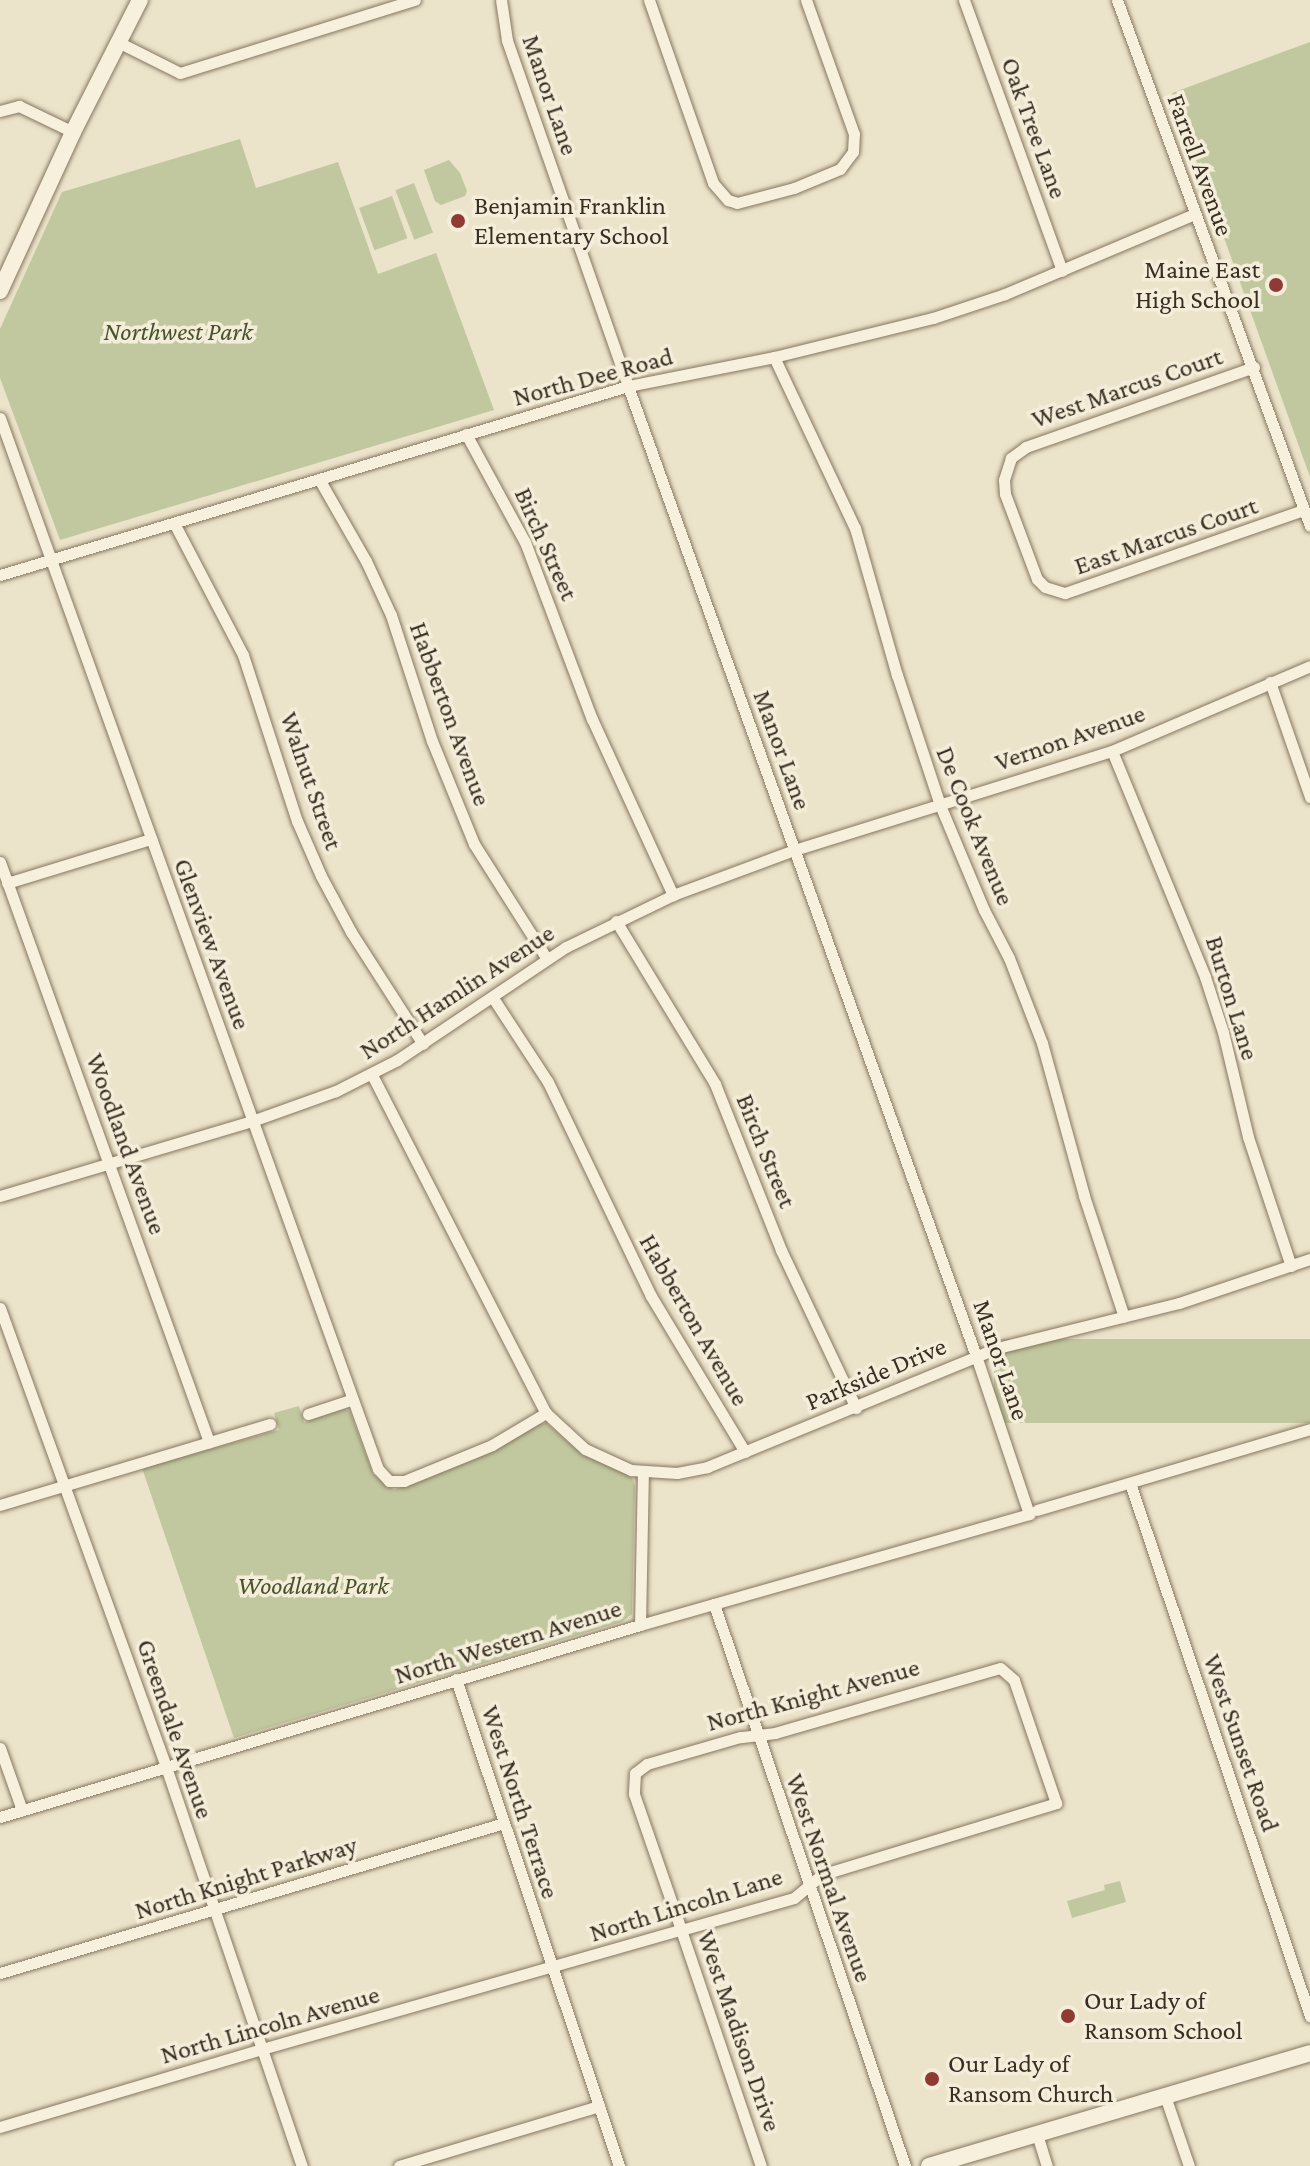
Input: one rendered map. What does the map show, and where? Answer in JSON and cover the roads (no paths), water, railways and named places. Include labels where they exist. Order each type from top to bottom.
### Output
[{"type":"main road","points":[[0,291],[73,132],[140,0]]},
{"type":"main road","points":[[929,2166],[1310,2053]]},
{"type":"street","points":[[118,42],[180,73],[415,0]]},
{"type":"street","name":"Manor Lane","points":[[501,0],[502,22],[511,50],[628,386],[1033,1512]]},
{"type":"street","points":[[649,0],[719,192],[737,203],[794,188],[840,169],[849,161],[855,143],[806,0]]},
{"type":"street","name":"Oak Tree Lane","points":[[964,0],[1062,271]]},
{"type":"street","name":"Farrell Avenue","points":[[1117,0],[1310,526]]},
{"type":"street","points":[[0,111],[19,106],[73,132]]},
{"type":"street","name":"North Dee Road","points":[[0,575],[628,386],[774,357],[933,318],[1062,271],[1194,214]]},
{"type":"street","name":"De Cook Avenue","points":[[774,357],[855,528],[906,705],[940,805],[984,910],[1009,958],[1042,1043],[1088,1210],[1124,1317]]},
{"type":"street","name":"West Marcus Court","points":[[1022,542],[1005,494],[1004,480],[1011,458],[1026,447],[1254,367]]},
{"type":"street","name":"Glenview Avenue","points":[[0,418],[378,1469],[389,1481],[404,1481],[492,1445],[546,1413]]},
{"type":"street","name":"Birch Street","points":[[466,434],[525,542],[592,719],[673,895]]},
{"type":"street","name":"Habberton Avenue","points":[[319,479],[366,561],[391,615],[432,741],[474,844],[547,959]]},
{"type":"street","name":"East Marcus Court","points":[[1022,542],[1037,579],[1045,587],[1065,593],[1304,510]]},
{"type":"street","name":"Walnut Street","points":[[174,523],[243,655],[297,821],[321,876],[351,932],[423,1044]]},
{"type":"street","name":"Vernon Avenue","points":[[794,850],[1112,751],[1310,666]]},
{"type":"street","points":[[1270,682],[1310,797]]},
{"type":"street","name":"Burton Lane","points":[[1112,751],[1205,977],[1223,1032],[1248,1137],[1291,1266]]},
{"type":"street","points":[[7,883],[151,839]]},
{"type":"street","name":"North Hamlin Avenue","points":[[0,1196],[252,1121],[372,1075],[493,998],[547,959],[616,921],[673,895],[794,850]]},
{"type":"street","name":"Woodland Avenue","points":[[0,862],[209,1442]]},
{"type":"street","name":"Birch Street","points":[[616,921],[715,1084],[746,1154],[781,1250],[856,1408]]},
{"type":"street","name":"Habberton Avenue","points":[[493,998],[548,1082],[651,1296],[745,1452]]},
{"type":"street","points":[[372,1075],[546,1413],[585,1449],[616,1465],[643,1471],[640,1625]]},
{"type":"street","name":"Parkside Drive","points":[[643,1471],[692,1471],[1010,1344],[1218,1292],[1310,1259]]},
{"type":"street","name":"Greendale Avenue","points":[[0,1308],[166,1767],[302,2166]]},
{"type":"street","points":[[308,1414],[353,1399]]},
{"type":"street","points":[[0,1505],[270,1424]]},
{"type":"street","name":"North Western Avenue","points":[[0,1817],[456,1679],[1310,1429]]},
{"type":"street","name":"West Sunset Road","points":[[1130,1483],[1310,2016]]},
{"type":"street","name":"West Normal Avenue","points":[[714,1604],[905,2166]]},
{"type":"street","name":"North Knight Avenue","points":[[635,1773],[647,1764],[988,1668],[1005,1670],[1014,1680],[1056,1803]]},
{"type":"street","name":"West North Terrace","points":[[456,1679],[619,2166]]},
{"type":"street","points":[[0,1748],[22,1810]]},
{"type":"street","name":"West Madison Drive","points":[[635,1773],[634,1794],[761,2166]]},
{"type":"street","name":"North Lincoln Lane","points":[[552,1967],[794,1898],[821,1875],[1056,1803]]},
{"type":"street","name":"North Knight Parkway","points":[[0,1973],[504,1823]]},
{"type":"street","name":"North Lincoln Avenue","points":[[0,2127],[552,1967]]},
{"type":"street","points":[[1165,2096],[1189,2166]]},
{"type":"street","points":[[399,2166],[599,2106]]},
{"type":"street","points":[[1037,2134],[1047,2166]]},
{"type":"place","name":"Benjamin Franklin Elementary School","points":[[458,221]]},
{"type":"place","name":"Maine East High School","points":[[1276,285]]},
{"type":"place","name":"Our Lady of Ransom School","points":[[1068,2016]]},
{"type":"place","name":"Our Lady of Ransom Church","points":[[932,2079]]},
{"type":"park label","name":"Northwest Park","points":[[178,332]]},
{"type":"park label","name":"Woodland Park","points":[[313,1586]]}]
